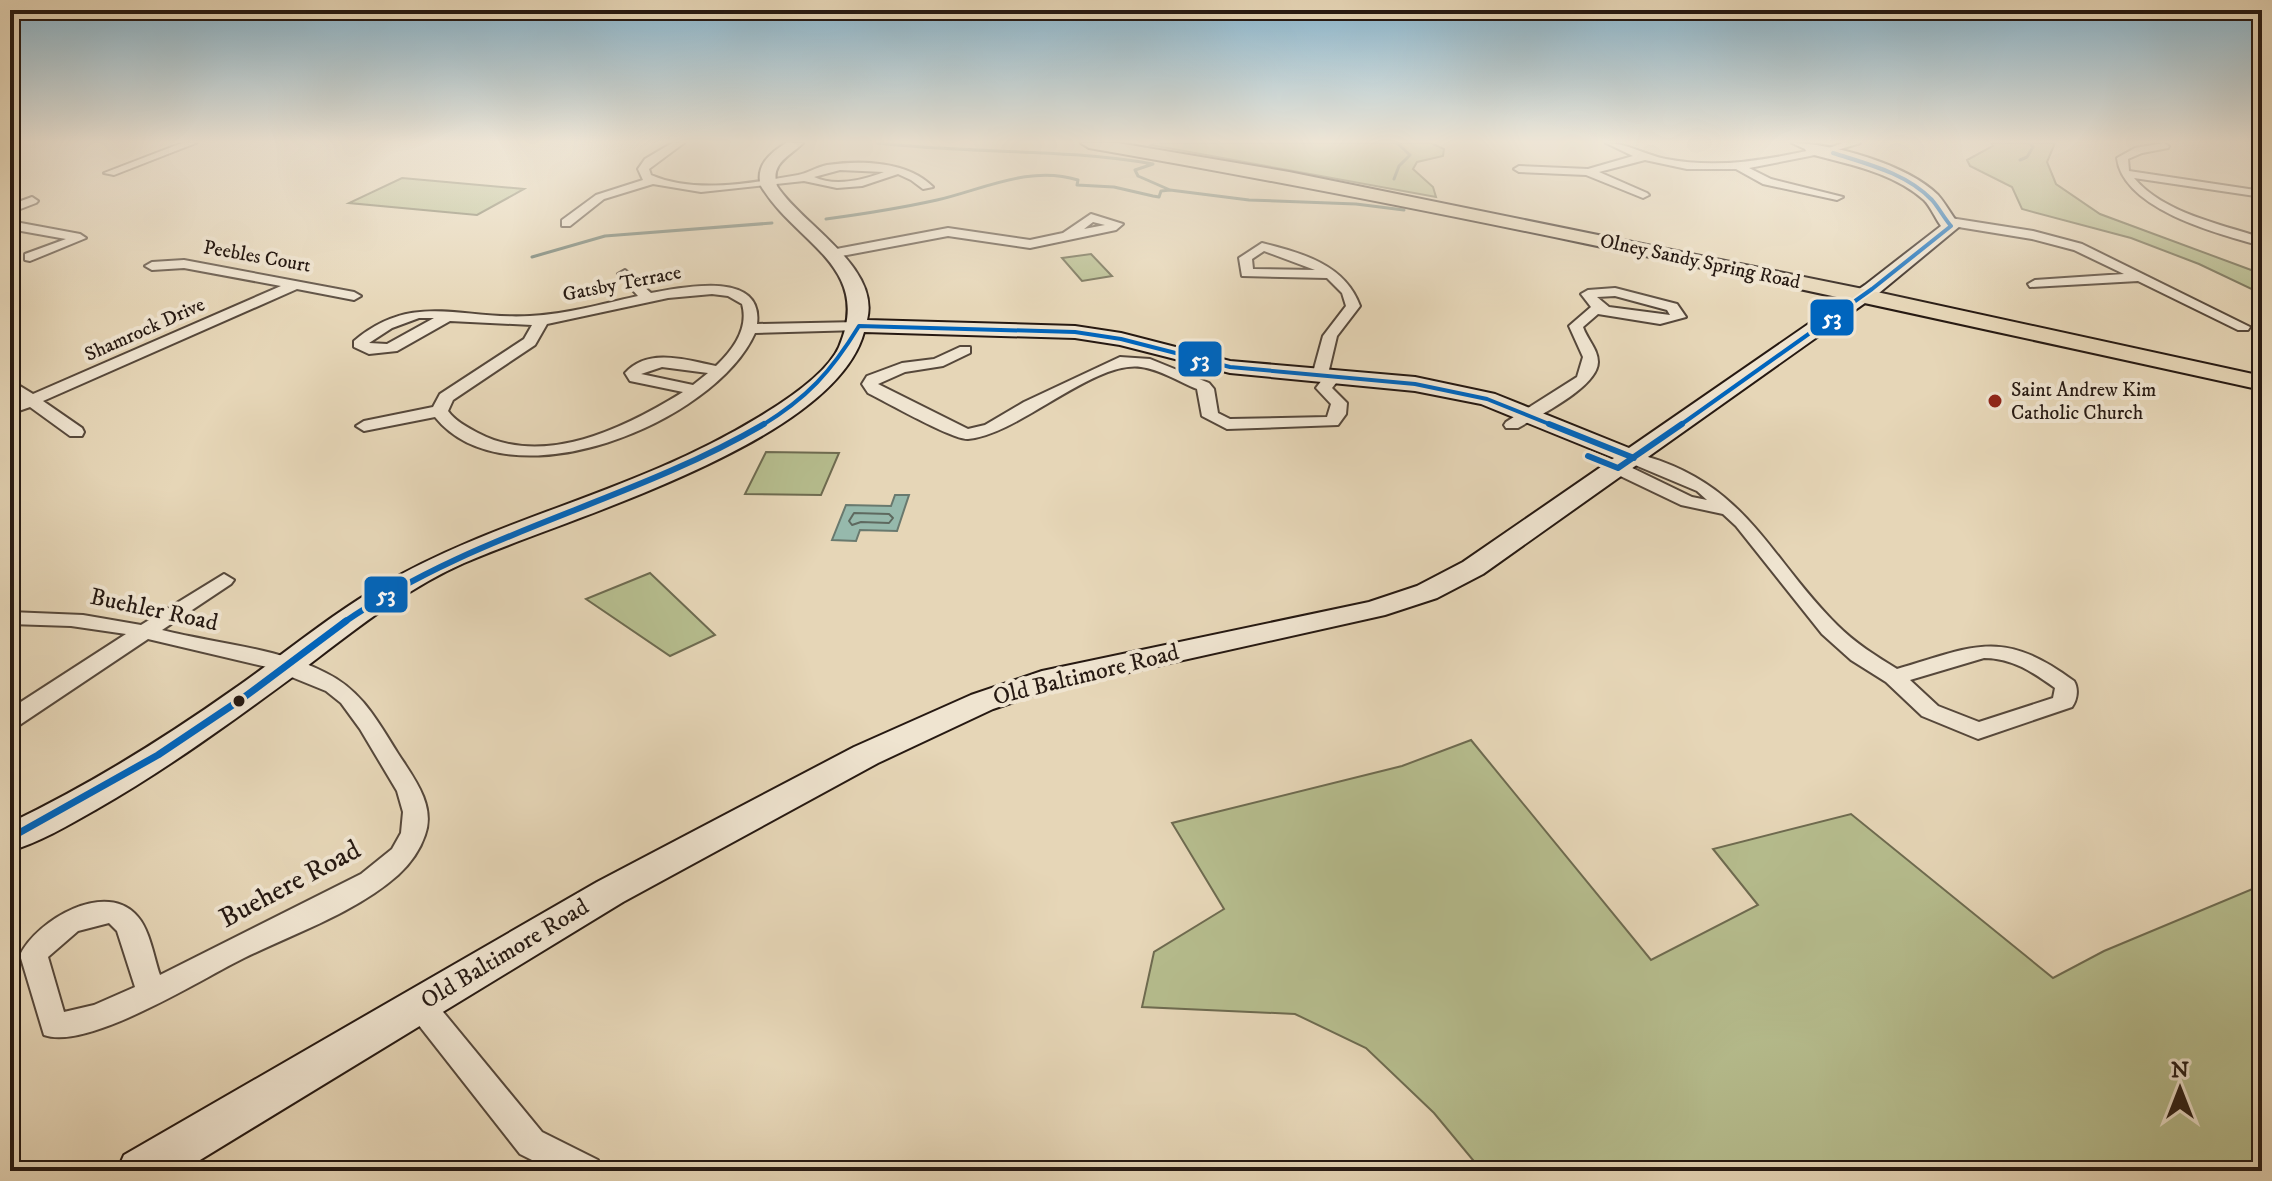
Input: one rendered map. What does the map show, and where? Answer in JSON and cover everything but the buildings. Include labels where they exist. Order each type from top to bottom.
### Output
[{"type":"main road","name":"Olney Sandy Spring Road","points":[[1394,198],[2262,372]]},
{"type":"main road","name":"Olney Sandy Spring Road","points":[[1441,198],[2262,383]]},
{"type":"street","points":[[566,223],[599,198]]},
{"type":"street","points":[[10,838],[108,789],[148,764],[372,603],[455,557],[683,468],[754,432],[799,402],[825,379],[857,332],[860,307],[853,281],[777,198]]},
{"type":"street","points":[[1930,198],[1938,204],[1941,228],[2064,243],[2097,254],[2243,327]]},
{"type":"street","points":[[2150,198],[2169,209],[2262,242]]},
{"type":"street","points":[[10,209],[32,201]]},
{"type":"street","points":[[10,225],[80,238],[30,257]]},
{"type":"street","name":"Old Baltimore Road","points":[[140,1171],[623,885],[866,755],[982,702],[1042,681],[1375,609],[1427,592],[1473,568],[1867,293],[1941,228]]},
{"type":"street","points":[[831,254],[948,232],[1030,244],[1066,237]]},
{"type":"street","points":[[364,426],[440,411],[450,424],[491,446],[508,451],[545,451],[599,438],[650,417],[720,371],[748,334],[1050,331],[1102,335],[1153,356],[1203,386],[1210,416],[1227,424],[1332,422],[1338,414],[1339,403],[1324,388],[1330,336],[1353,306],[1350,296],[1330,274],[1307,260],[1262,247],[1245,258],[1247,273],[1330,274]]},
{"type":"street","name":"Peebles Court","points":[[152,266],[184,264],[354,296]]},
{"type":"street","points":[[625,274],[649,299]]},
{"type":"street","points":[[2035,284],[2143,277]]},
{"type":"street","name":"Shamrock Drive","points":[[10,409],[295,285]]},
{"type":"street","name":"Gatsby Terrace","points":[[446,317],[394,346],[368,349],[359,344],[407,317],[424,314],[489,321],[542,320],[698,290],[735,293],[748,300],[748,334]]},
{"type":"street","points":[[1520,419],[1583,380],[1591,360],[1576,326],[1594,310],[1604,309],[1657,319],[1679,317],[1672,307],[1615,292],[1588,294],[1604,309]]},
{"type":"street","name":"Gatsby Terrace","points":[[440,411],[446,397],[457,388],[530,342],[542,320]]},
{"type":"street","points":[[965,350],[938,363],[882,374],[872,379],[870,384],[874,390],[955,432],[978,433],[1111,364],[1153,356],[1230,367],[1369,379],[1520,419],[1626,463],[1687,501],[1729,510],[1743,522],[1829,629],[1859,655],[1894,677],[1930,711],[1978,731],[2064,702],[2066,686],[2030,660],[1998,650],[1983,651],[1894,677]]},
{"type":"street","points":[[694,390],[635,378],[633,373],[643,365],[662,363],[720,371]]},
{"type":"street","points":[[10,385],[76,432]]},
{"type":"street","points":[[10,720],[224,580]]},
{"type":"street","name":"Buehler Road","points":[[10,618],[110,624],[286,666]]},
{"type":"street","name":"Buehere Road","points":[[151,991],[129,925],[114,912],[91,913],[66,923],[44,939],[34,955],[54,1026],[75,1025],[151,991],[363,885],[399,859],[416,831],[417,806],[406,784],[349,698],[323,680],[286,666]]},
{"type":"street","points":[[420,1005],[531,1143],[587,1171]]},
{"type":"green space","points":[[359,198],[508,198],[477,215],[349,203]]},
{"type":"green space","points":[[2017,198],[2077,198],[2100,214],[2262,274],[2262,294],[2199,264],[2131,238],[2022,209]]},
{"type":"green space","points":[[1091,254],[1112,276],[1082,281],[1062,258]]},
{"type":"green space","points":[[766,452],[839,453],[821,495],[745,494]]},
{"type":"green space","points":[[650,573],[715,635],[670,656],[586,599]]},
{"type":"green space","points":[[1471,740],[1651,960],[1758,905],[1713,849],[1851,814],[2053,978],[2104,951],[2262,885],[2262,1171],[1482,1171],[1434,1113],[1366,1048],[1295,1014],[1142,1007],[1154,952],[1224,909],[1172,823],[1402,766]]},
{"type":"water","points":[[895,495],[909,495],[897,531],[860,530],[856,541],[832,540],[846,505],[891,506]]},
{"type":"waterway","points":[[826,219],[943,198]]},
{"type":"waterway","points":[[1234,198],[1356,204],[1404,210]]},
{"type":"waterway","points":[[532,257],[605,236],[772,223]]},
{"type":"transit line","name":"53","points":[[1588,456],[1618,468],[1872,289],[1951,226],[1930,198]]},
{"type":"transit line","name":"53","points":[[10,838],[71,807],[187,737],[405,583],[494,541],[677,470],[764,424],[818,384],[837,362],[859,326],[1075,332],[1121,339],[1230,367],[1415,384],[1487,399],[1634,458]]},
{"type":"place","name":"Saint Andrew Kim Catholic Church","points":[[1995,401]]}]
